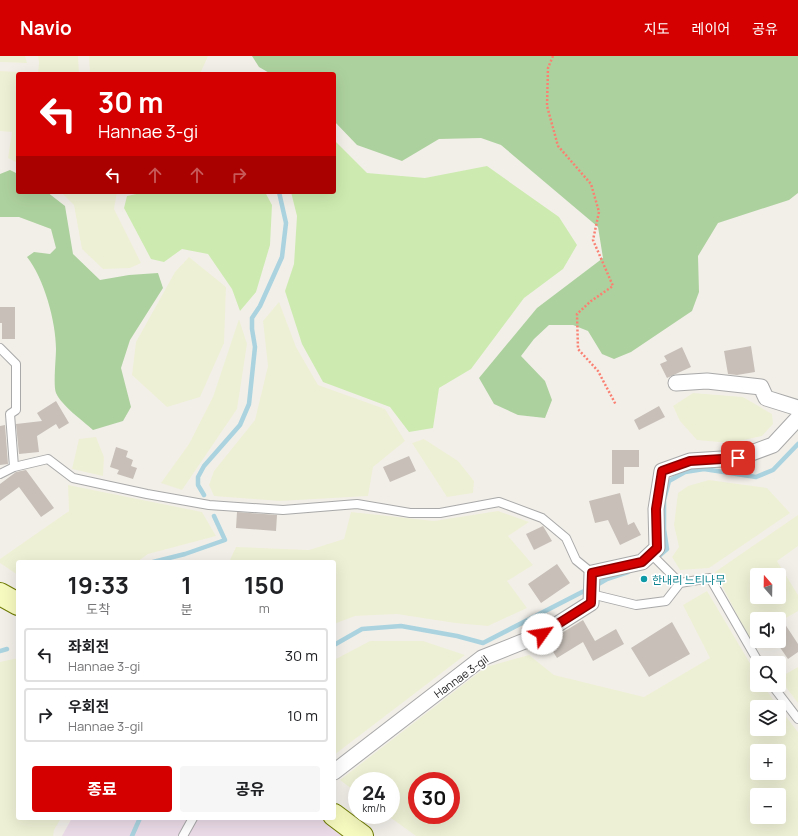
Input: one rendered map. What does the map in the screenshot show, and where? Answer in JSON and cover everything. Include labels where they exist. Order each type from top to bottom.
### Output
[{"type":"street","points":[[676,383],[707,381],[761,387],[766,398],[798,408]]},
{"type":"street","points":[[591,594],[592,573],[642,562],[657,548],[656,509],[662,471],[690,461],[738,458],[773,445],[798,418]]},
{"type":"street","points":[[0,594],[16,603]]},
{"type":"street","name":"Hannae 3-gil","points":[[336,770],[482,658],[542,634],[591,603],[591,594]]},
{"type":"street","points":[[336,816],[362,836]]},
{"type":"lane","points":[[0,348],[16,364],[16,410],[10,414],[14,467]]},
{"type":"lane","points":[[0,474],[14,467],[48,460],[74,478],[147,494],[217,505],[284,510],[357,504],[410,513],[440,513],[499,502],[542,518],[566,538],[576,560],[592,573]]},
{"type":"lane","points":[[651,554],[680,583]]},
{"type":"lane","points":[[591,594],[636,605],[666,601],[680,583],[710,578],[755,656]]},
{"type":"lane","points":[[778,692],[798,718]]},
{"type":"lane","points":[[184,836],[191,820]]},
{"type":"path","points":[[553,56],[548,68],[547,106],[558,146],[591,184],[598,212],[593,240],[613,286],[591,301],[577,314],[578,349],[598,371],[616,405]]},
{"type":"shaded area","points":[[336,819],[362,836],[62,836],[71,820]]},
{"type":"green space","points":[[0,56],[25,56],[27,63],[0,62]]},
{"type":"green space","points":[[38,56],[78,56],[79,72],[38,72]]},
{"type":"green space","points":[[89,56],[208,56],[201,72],[90,72]]},
{"type":"green space","points":[[252,56],[798,56],[798,193],[789,200],[718,223],[698,256],[699,292],[692,311],[631,352],[614,359],[602,354],[588,331],[573,325],[549,325],[534,339],[521,356],[545,381],[552,400],[545,418],[518,415],[494,404],[479,378],[537,308],[603,258],[598,227],[501,145],[481,138],[439,139],[402,161],[357,145],[336,123],[336,72],[268,72],[259,67]]},
{"type":"green space","points":[[0,71],[19,72],[16,72],[16,162],[8,158],[12,132],[0,131]]},
{"type":"green space","points":[[336,142],[367,173],[425,178],[487,166],[559,217],[577,245],[563,269],[524,298],[471,369],[439,388],[433,428],[409,432],[390,407],[323,382],[302,344],[285,291],[294,264],[297,216],[292,194],[336,194]]},
{"type":"green space","points":[[10,170],[16,173],[16,194],[50,194],[65,206],[73,254],[100,280],[129,275],[158,273],[163,288],[130,340],[121,368],[131,407],[123,421],[93,430],[67,408],[56,393],[56,349],[54,326],[44,288],[39,276],[27,257],[34,252],[50,254],[56,248],[51,229],[19,217],[0,217],[0,174]]},
{"type":"green space","points":[[63,194],[117,194],[114,209],[141,263],[130,268],[103,269],[82,249],[74,205]]},
{"type":"green space","points":[[136,194],[266,194],[272,205],[270,245],[256,292],[240,311],[232,289],[208,254],[182,249],[164,262],[151,259],[124,208],[127,196]]},
{"type":"green space","points":[[189,257],[226,287],[224,343],[200,397],[167,407],[132,375],[136,342],[175,272]]},
{"type":"green space","points":[[279,302],[296,347],[318,385],[385,409],[405,441],[373,467],[368,496],[280,501],[214,496],[209,485],[214,471],[255,420],[268,366],[263,321]]},
{"type":"green space","points":[[239,319],[247,344],[237,409],[182,490],[161,483],[189,444],[213,397]]},
{"type":"green space","points":[[693,393],[743,397],[772,414],[773,424],[762,436],[730,443],[697,440],[680,421],[673,406]]},
{"type":"green space","points":[[96,437],[104,457],[103,476],[72,469],[79,439]]},
{"type":"green space","points":[[424,439],[458,461],[474,481],[473,493],[447,497],[412,443]]},
{"type":"green space","points":[[709,480],[767,488],[790,513],[709,568],[680,570],[672,557],[679,547],[674,525],[678,493],[688,486]]},
{"type":"green space","points":[[68,485],[202,512],[216,536],[148,554],[140,560],[16,560],[16,574],[0,563],[0,559],[69,511]]},
{"type":"green space","points":[[498,511],[529,522],[508,536],[533,565],[507,581],[527,608],[488,626],[455,623],[397,614],[355,616],[336,623],[336,560],[230,560],[236,547],[309,550],[344,539],[351,512],[434,521]]},
{"type":"green space","points":[[798,515],[798,546],[777,561],[781,568],[750,568],[750,604],[786,604],[786,576],[798,595],[798,611],[786,618],[786,612],[750,612],[750,640],[715,572]]},
{"type":"green space","points":[[707,591],[750,663],[750,692],[768,692],[773,700],[750,700],[750,736],[786,736],[786,717],[798,732],[798,836],[416,836],[399,824],[400,772],[350,772],[486,667],[529,655],[554,675],[644,697],[710,658],[683,605]]},
{"type":"green space","points":[[370,641],[423,641],[465,655],[336,753],[336,659]]},
{"type":"green space","points":[[16,658],[16,820],[60,820],[54,830],[53,836],[0,836],[0,662]]},
{"type":"green space","points":[[798,667],[798,703],[786,687],[786,674]]},
{"type":"green space","points":[[348,774],[348,786],[340,780]]},
{"type":"building","points":[[0,307],[15,307],[15,339],[2,339]]},
{"type":"building","points":[[751,346],[755,372],[737,375],[728,374],[724,351]]},
{"type":"building","points":[[682,347],[691,367],[667,378],[660,364],[667,361],[664,356]]},
{"type":"building","points":[[56,401],[69,423],[59,429],[56,424],[37,436],[39,452],[19,454],[16,424],[42,421],[37,413]]},
{"type":"building","points":[[659,406],[665,417],[639,430],[634,420]]},
{"type":"building","points":[[5,425],[8,464],[0,465],[0,426]]},
{"type":"building","points":[[116,447],[128,451],[126,457],[133,460],[131,466],[137,468],[133,479],[117,474],[119,470],[110,467]]},
{"type":"building","points":[[612,450],[639,450],[639,467],[624,467],[624,484],[612,484]]},
{"type":"building","points":[[409,456],[416,471],[390,482],[383,467]]},
{"type":"building","points":[[26,470],[54,508],[41,517],[19,487],[0,501],[0,484],[16,472]]},
{"type":"building","points":[[620,493],[628,525],[634,522],[641,535],[620,545],[608,520],[595,523],[589,501]]},
{"type":"building","points":[[237,512],[277,515],[276,531],[236,528]]},
{"type":"building","points":[[543,526],[552,541],[534,550],[526,534]]},
{"type":"building","points":[[557,564],[570,583],[541,603],[528,584]]},
{"type":"building","points":[[583,620],[595,641],[616,629],[624,644],[593,661],[583,642],[557,658],[547,642]]},
{"type":"building","points":[[672,622],[690,654],[649,677],[631,648]]},
{"type":"building","points":[[786,626],[798,644],[798,652],[788,659],[780,648],[786,648]]},
{"type":"waterway","points":[[204,495],[198,485],[198,477],[204,466],[240,425],[249,404],[255,347],[252,318],[260,306],[282,257],[286,223],[279,194]]},
{"type":"waterway","points":[[659,556],[667,549],[664,529],[664,500],[669,481],[685,472],[704,469],[756,477],[773,470],[798,444]]},
{"type":"waterway","points":[[161,560],[185,554],[225,540],[214,516]]},
{"type":"waterway","points":[[595,586],[607,579],[628,572]]},
{"type":"waterway","points":[[336,644],[362,629],[401,626],[457,636],[483,643],[588,589]]},
{"type":"waterway","points":[[0,651],[7,649]]},
{"type":"waterway","points":[[132,836],[139,820]]},
{"type":"place","name":"한내리 느티나무","points":[[644,579]]},
{"type":"route","points":[[542,634],[591,603],[592,573],[642,562],[657,548],[656,509],[662,471],[690,461],[738,458]]}]
